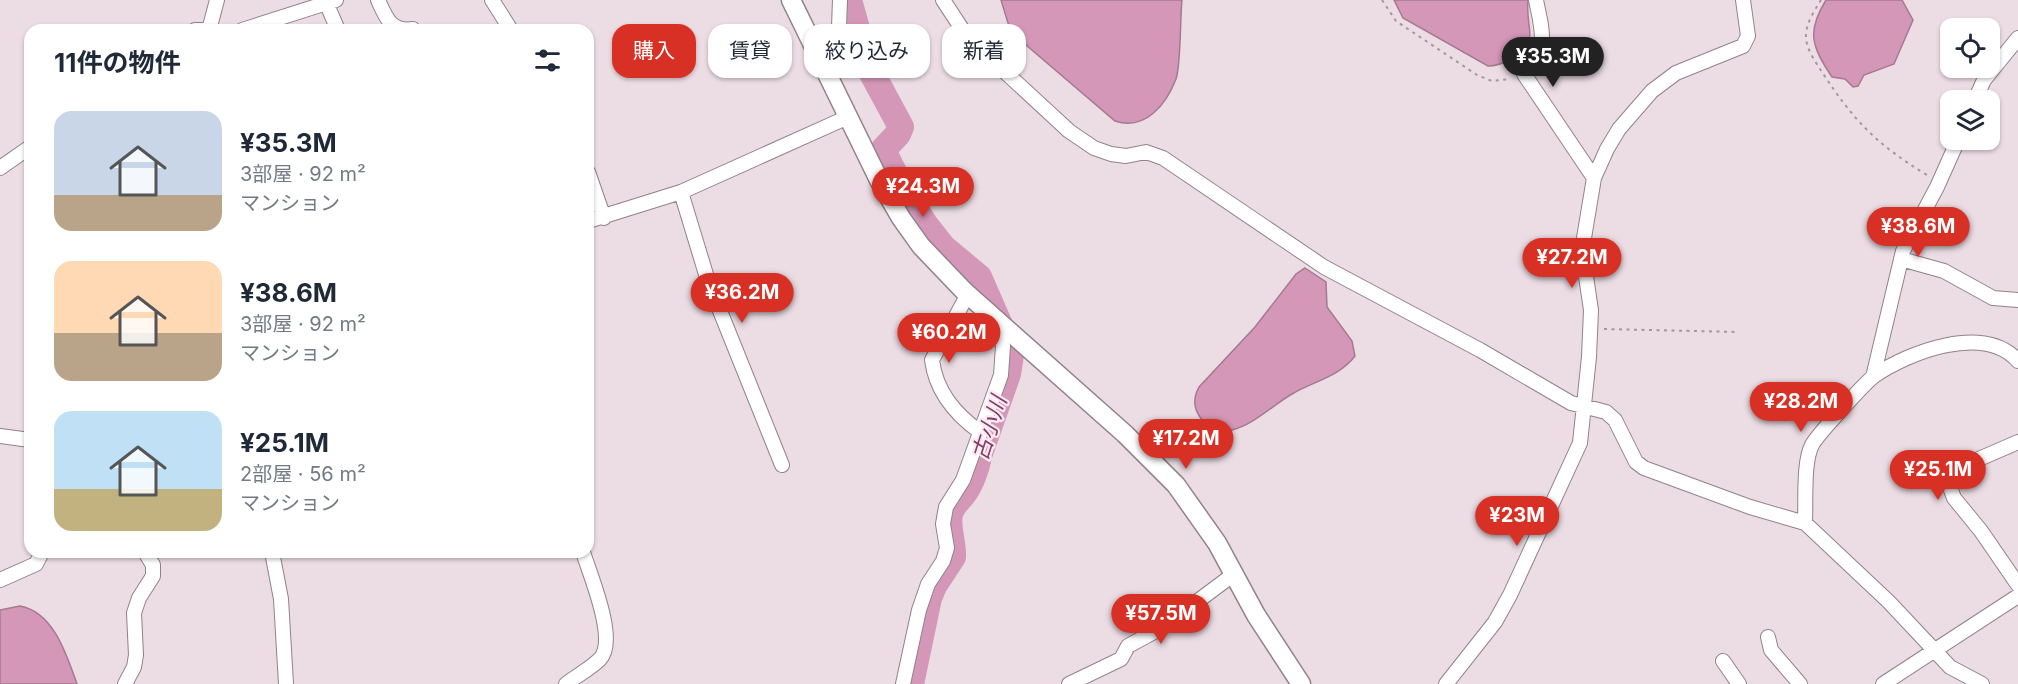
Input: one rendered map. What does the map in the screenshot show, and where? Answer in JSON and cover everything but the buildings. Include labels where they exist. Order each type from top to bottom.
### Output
[{"type":"street","points":[[211,24],[217,0]]},
{"type":"street","points":[[378,0],[391,24]]},
{"type":"street","points":[[492,0],[507,24]]},
{"type":"street","points":[[791,0],[804,28]]},
{"type":"street","points":[[840,0],[840,24]]},
{"type":"street","points":[[943,0],[962,29],[978,47],[1069,131],[1094,148],[1111,154],[1126,156],[1146,152],[1163,158],[1324,267],[1480,350],[1572,403],[1606,412],[1615,420],[1636,462],[1644,468],[1750,507],[1806,523],[1889,602],[1950,667],[1982,684]]},
{"type":"street","points":[[1536,0],[1542,44],[1536,64],[1524,74],[1594,178]]},
{"type":"street","points":[[1446,684],[1494,622],[1515,585],[1575,459],[1585,405],[1591,310],[1582,250],[1594,178],[1618,129],[1652,91],[1676,73],[1743,46],[1748,36],[1743,0]]},
{"type":"street","points":[[260,24],[330,1],[336,24]]},
{"type":"street","points":[[1980,90],[1984,80],[2018,38]]},
{"type":"street","points":[[828,78],[901,218],[939,267],[1153,460],[1194,508],[1256,615],[1301,684]]},
{"type":"street","points":[[594,220],[681,192],[848,117]]},
{"type":"street","points":[[1873,377],[1901,259],[1915,225],[1939,183],[1954,150]]},
{"type":"street","points":[[0,168],[24,151]]},
{"type":"street","points":[[594,189],[604,218]]},
{"type":"street","points":[[681,192],[708,281],[782,465]]},
{"type":"street","points":[[1901,259],[1944,271],[1992,298],[2018,300]]},
{"type":"street","points":[[968,294],[932,360],[938,384],[950,405],[959,417],[980,432]]},
{"type":"street","points":[[903,684],[919,610],[928,584],[943,561],[947,548],[943,524],[946,507],[963,480],[1001,375],[1003,346],[997,321]]},
{"type":"street","points":[[1806,523],[1808,461],[1812,445],[1873,377],[1949,342],[2002,348],[2018,361]]},
{"type":"street","points":[[0,436],[24,439]]},
{"type":"street","points":[[2018,442],[1972,462],[1952,482],[1951,490],[1954,498],[1981,531],[2018,585]]},
{"type":"street","points":[[0,580],[36,564],[39,558]]},
{"type":"street","points":[[125,684],[134,667],[136,655],[134,613],[139,597],[153,576],[153,565],[149,558]]},
{"type":"street","points":[[273,558],[281,599],[286,684]]},
{"type":"street","points":[[566,684],[600,659],[606,649],[606,633],[585,558]]},
{"type":"street","points":[[1070,684],[1121,659],[1128,646],[1163,627],[1234,574]]},
{"type":"street","points":[[1883,684],[2018,596]]},
{"type":"street","points":[[1768,637],[1774,656],[1800,684]]},
{"type":"street","points":[[1723,661],[1739,684]]},
{"type":"street","points":[[1950,667],[1951,684]]},
{"type":"path","points":[[1382,0],[1396,21],[1477,75],[1492,81],[1506,81],[1524,74]]},
{"type":"path","points":[[1821,0],[1813,13],[1806,34],[1812,57],[1852,117],[1871,136],[1939,183]]},
{"type":"path","points":[[1590,328],[1739,332]]},
{"type":"shaded area","points":[[1001,0],[1182,0],[1176,79],[1172,89],[1153,114],[1136,122],[1115,121],[1026,45],[1026,24],[1008,23]]},
{"type":"shaded area","points":[[1394,0],[1528,0],[1529,40],[1521,52],[1511,59],[1488,66],[1403,18]]},
{"type":"shaded area","points":[[1826,0],[1902,0],[1913,20],[1894,64],[1864,75],[1858,86],[1853,87],[1845,79],[1832,77],[1820,57],[1814,39],[1816,21]]},
{"type":"shaded area","points":[[1305,268],[1326,282],[1327,307],[1352,341],[1355,356],[1342,369],[1292,394],[1248,424],[1227,431],[1210,426],[1203,421],[1196,409],[1195,398],[1199,387],[1255,327],[1296,274]]},
{"type":"shaded area","points":[[20,606],[32,610],[50,626],[64,649],[77,684],[0,684],[0,610]]},
{"type":"waterway","name":"古小川","points":[[849,0],[867,64],[901,127],[898,134],[883,150],[904,192],[925,224],[943,247],[979,277],[1011,355],[1008,374],[977,466],[966,491],[953,506],[950,514],[953,557],[929,598],[911,684]]}]
